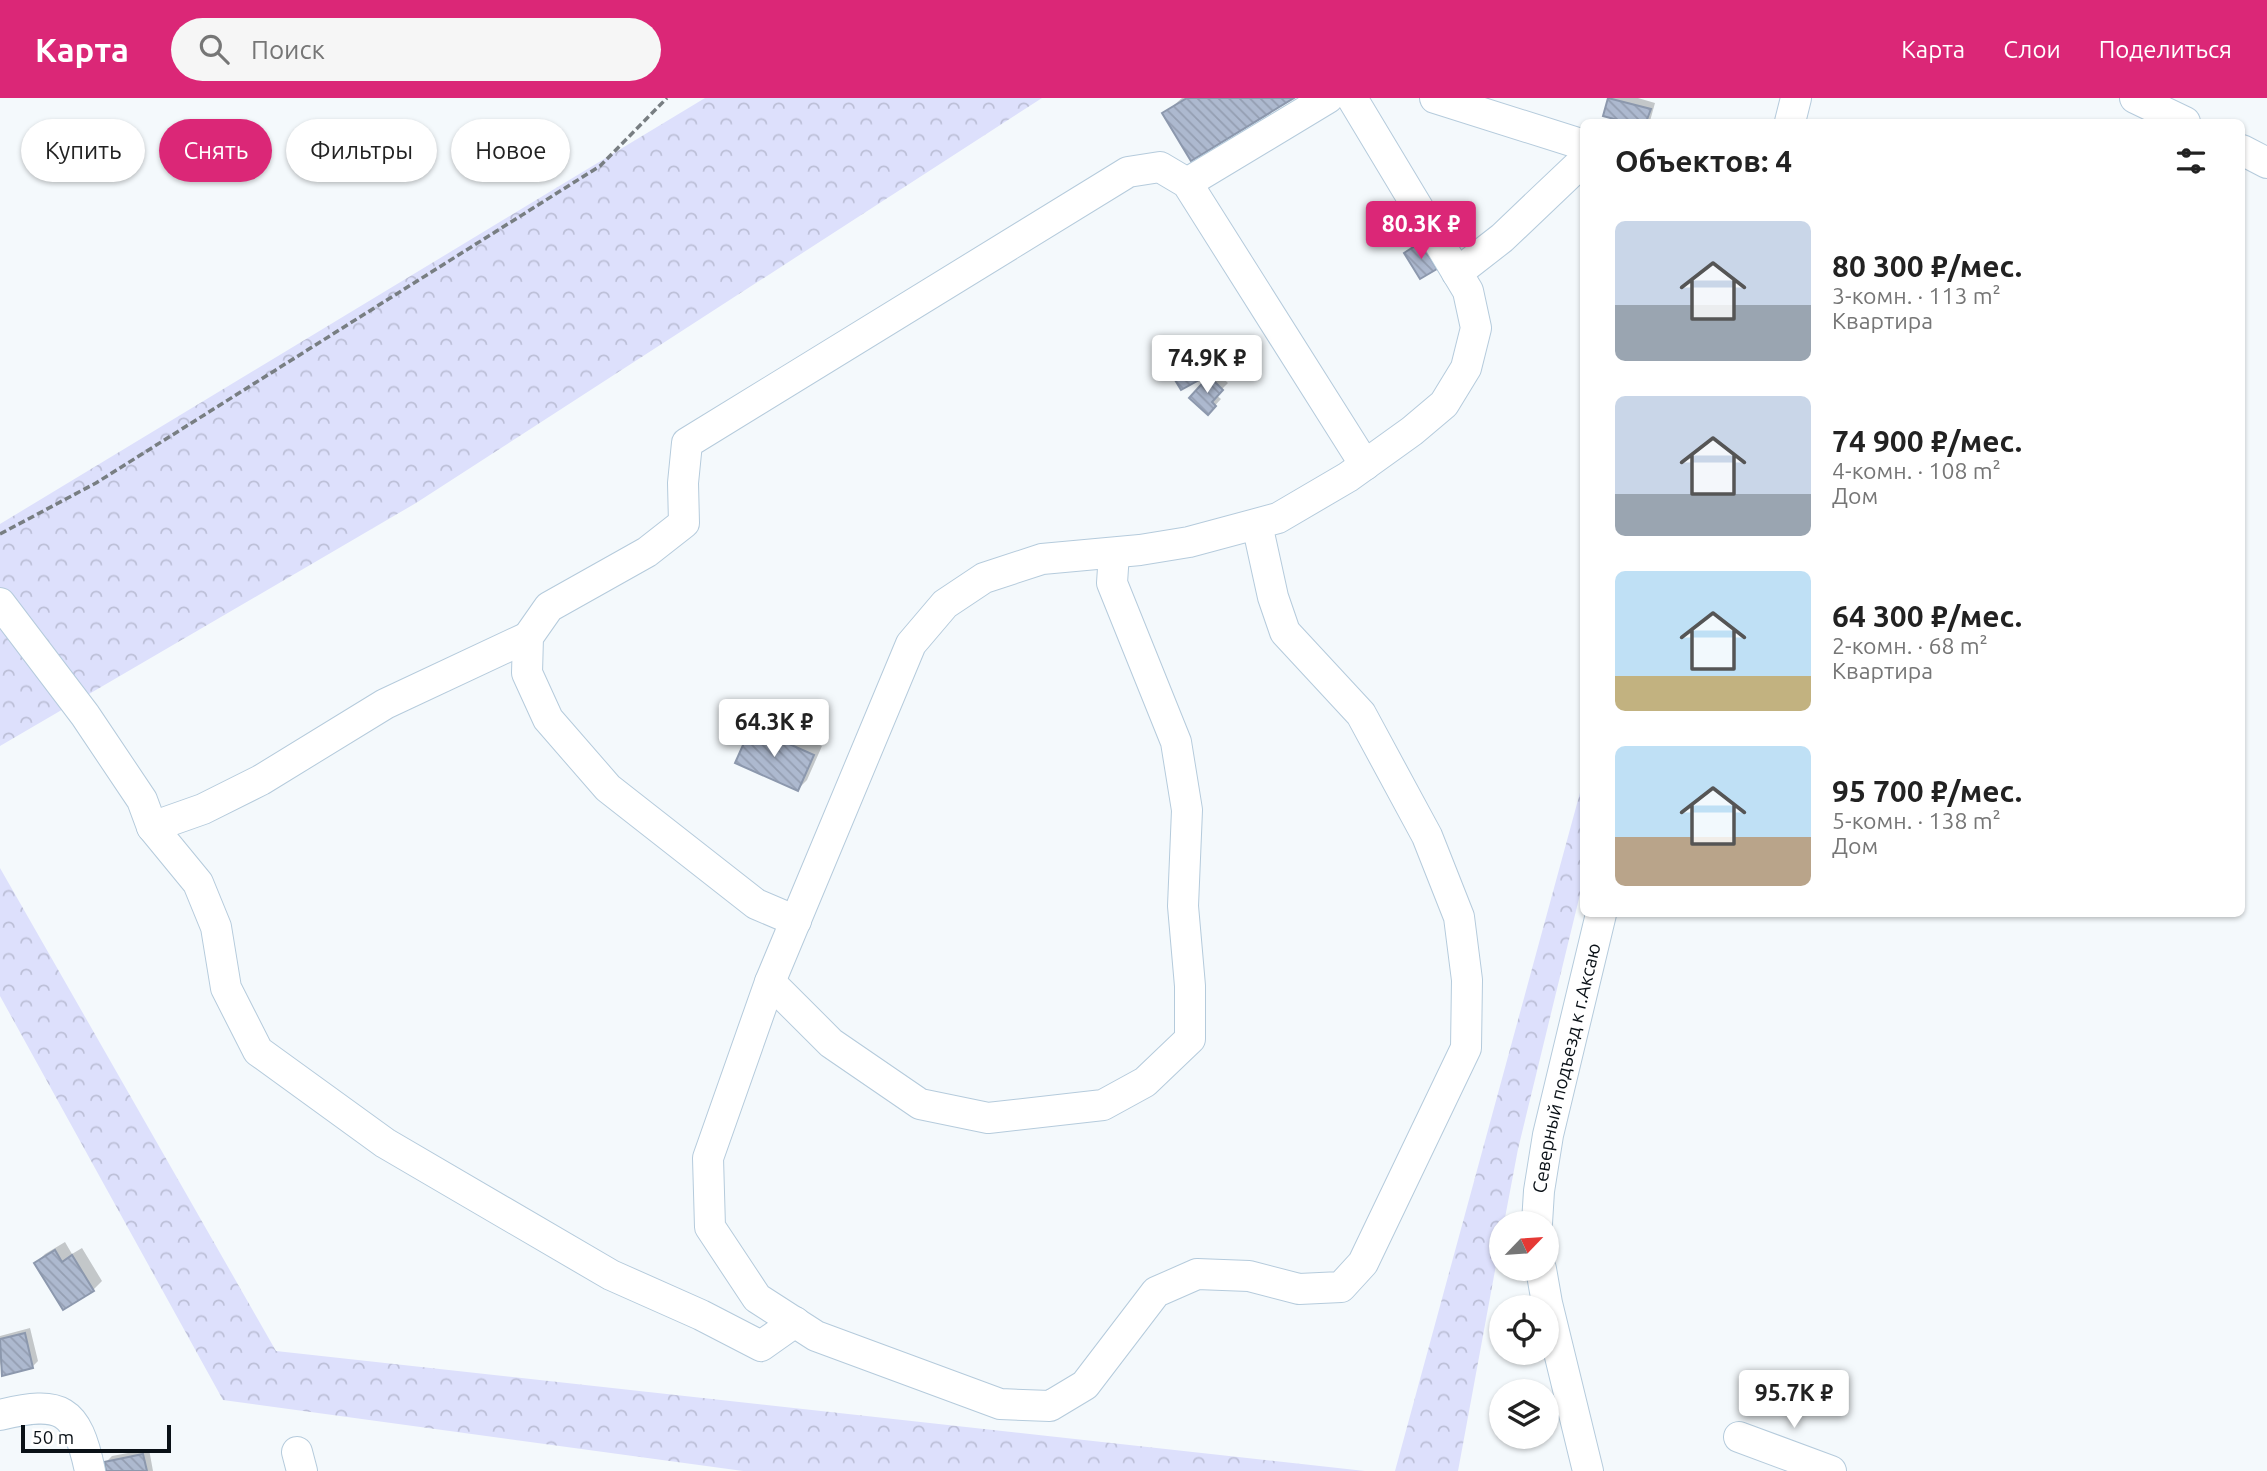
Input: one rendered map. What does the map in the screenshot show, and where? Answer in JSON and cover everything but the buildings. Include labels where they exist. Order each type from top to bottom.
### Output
[{"type":"street","points":[[1187,183],[1328,98]]},
{"type":"street","points":[[1257,524],[1273,597],[1285,632],[1361,714],[1427,836],[1459,918],[1467,980],[1465,1048],[1363,1263],[1341,1287],[1299,1289],[1249,1276],[1196,1274],[1156,1292],[1085,1385],[1050,1406],[1000,1404],[816,1336],[757,1298],[710,1227],[708,1158],[770,982],[911,645],[945,604],[984,578],[1042,559],[1114,553],[1189,542],[1278,518],[1365,465],[1412,431],[1444,404],[1466,368],[1476,328],[1468,291],[1352,98]]},
{"type":"street","points":[[1435,98],[1580,144]]},
{"type":"street","points":[[1791,119],[1796,98]]},
{"type":"street","points":[[2135,98],[2179,119]]},
{"type":"street","points":[[2245,152],[2267,163]]},
{"type":"street","points":[[1457,273],[1502,238],[1580,164]]},
{"type":"street","points":[[152,827],[203,809],[261,780],[385,704],[528,637],[550,607],[647,552],[684,523],[683,483],[687,443],[1128,172],[1160,167],[1187,183],[1365,465]]},
{"type":"street","points":[[770,982],[831,1043],[920,1104],[988,1118],[1103,1105],[1145,1082],[1190,1039],[1191,986],[1183,906],[1187,810],[1176,742],[1112,583],[1114,553]]},
{"type":"street","points":[[0,603],[85,715],[142,800],[152,827],[198,883],[216,927],[226,988],[258,1051],[385,1143],[611,1275],[701,1315],[761,1346],[795,1322]]},
{"type":"street","points":[[528,637],[527,673],[548,719],[608,788],[756,904],[796,921]]},
{"type":"street","name":"Северный подъезд к г.Аксаю","points":[[1538,1211],[1540,1178],[1548,1135],[1600,917]]},
{"type":"street","points":[[1544,1281],[1588,1471]]},
{"type":"street","points":[[0,1415],[38,1408],[61,1411],[79,1433],[90,1471]]},
{"type":"street","points":[[1739,1437],[1830,1471]]},
{"type":"path","points":[[0,534],[96,483],[600,166],[667,98]]},
{"type":"green space","points":[[705,98],[1042,98],[416,503],[0,746],[0,524]]},
{"type":"green space","points":[[1580,793],[1580,894],[1518,1149],[1506,1211],[1489,1211],[1489,1281],[1493,1281],[1458,1471],[1395,1471]]},
{"type":"green space","points":[[0,868],[276,1351],[1365,1471],[743,1471],[223,1400],[0,996]]}]
